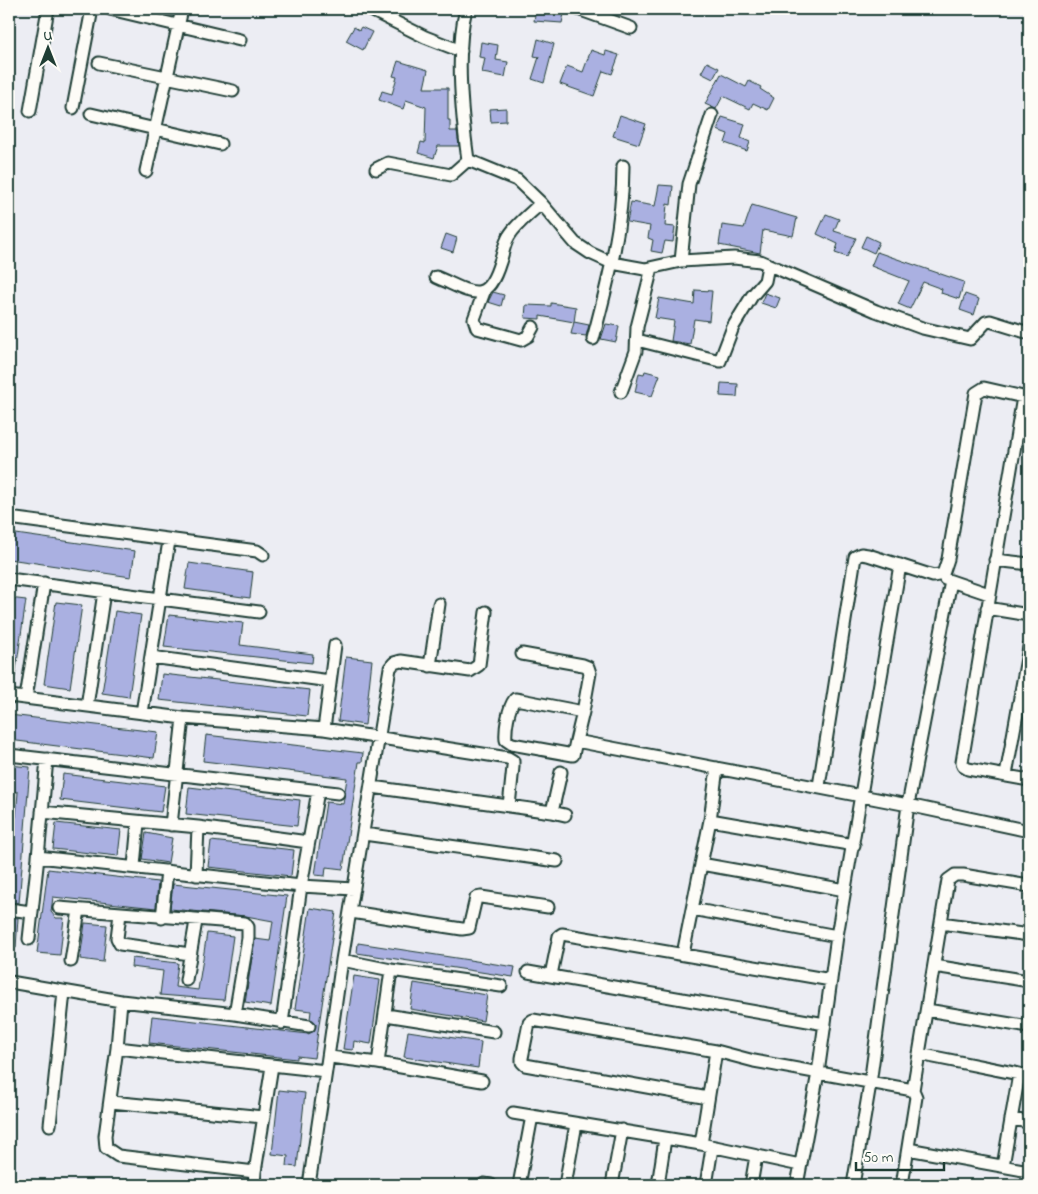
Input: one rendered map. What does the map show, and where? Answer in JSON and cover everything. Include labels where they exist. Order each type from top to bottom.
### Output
[{"type":"street","points":[[30,111],[48,9]]},
{"type":"street","points":[[73,108],[92,9]]},
{"type":"street","points":[[110,9],[240,40]]},
{"type":"street","points":[[146,171],[182,9]]},
{"type":"street","points":[[369,9],[425,36],[461,50]]},
{"type":"street","points":[[466,9],[462,22],[461,50],[463,124],[468,160]]},
{"type":"street","points":[[578,9],[631,28]]},
{"type":"street","points":[[99,62],[233,91]]},
{"type":"street","points":[[91,114],[220,144]]},
{"type":"street","points":[[681,261],[689,184],[712,115]]},
{"type":"street","points":[[376,169],[388,163],[451,175],[468,160]]},
{"type":"street","points":[[468,160],[517,180],[541,202],[575,243],[612,264],[652,268],[681,261],[734,258],[760,261],[876,312],[922,328],[970,339],[986,322],[990,321],[1029,333]]},
{"type":"street","points":[[593,339],[612,264],[623,202],[623,166]]},
{"type":"street","points":[[533,327],[528,336],[521,340],[474,326],[474,319],[484,292],[491,285],[499,268],[508,236],[541,202]]},
{"type":"street","points":[[637,340],[720,361],[733,327],[752,296],[765,281],[768,266]]},
{"type":"street","points":[[621,392],[636,351],[637,327],[652,268]]},
{"type":"street","points":[[436,277],[476,293],[484,292]]},
{"type":"street","points":[[939,576],[945,570],[948,559],[976,393],[984,388],[1023,397],[962,762],[968,769],[1029,780]]},
{"type":"street","points":[[9,518],[257,551],[263,555]]},
{"type":"street","points":[[142,713],[169,540]]},
{"type":"street","points":[[819,786],[855,557],[860,554],[868,555],[939,576],[989,594]]},
{"type":"street","points":[[995,560],[1029,564]]},
{"type":"street","points":[[797,1185],[818,1073],[837,936],[854,845],[900,565]]},
{"type":"street","points":[[9,579],[259,612]]},
{"type":"street","points":[[853,1185],[870,1084],[908,804],[951,580]]},
{"type":"street","points":[[26,698],[44,583]]},
{"type":"street","points":[[87,706],[104,592]]},
{"type":"street","points":[[430,666],[439,604]]},
{"type":"street","points":[[987,608],[1029,615]]},
{"type":"street","points":[[309,1185],[326,1071],[330,1057],[342,960],[372,787],[390,668],[394,663],[401,661],[470,671],[476,669],[479,665],[486,612]]},
{"type":"street","points":[[324,729],[335,645]]},
{"type":"street","points":[[1006,775],[1029,647]]},
{"type":"street","points":[[522,654],[583,665],[588,668],[590,673],[576,742],[573,755],[512,744],[506,740],[505,734],[511,704],[515,699],[582,712]]},
{"type":"street","points":[[151,657],[330,681]]},
{"type":"street","points":[[9,696],[183,718],[324,729],[508,758],[513,761],[509,806]]},
{"type":"street","points":[[171,825],[183,718]]},
{"type":"street","points":[[576,742],[819,786],[1029,831]]},
{"type":"street","points":[[9,755],[338,794]]},
{"type":"street","points":[[29,940],[48,759]]},
{"type":"street","points":[[683,954],[710,820],[717,768]]},
{"type":"street","points":[[552,812],[560,772]]},
{"type":"street","points":[[372,787],[565,815]]},
{"type":"street","points":[[282,1023],[301,886],[318,791]]},
{"type":"street","points":[[42,812],[138,823],[198,827],[308,842]]},
{"type":"street","points":[[710,820],[854,845]]},
{"type":"street","points":[[134,866],[138,823]]},
{"type":"street","points":[[196,875],[198,827]]},
{"type":"street","points":[[364,834],[557,861]]},
{"type":"street","points":[[38,857],[134,866],[196,875],[301,886],[354,889]]},
{"type":"street","points":[[701,864],[845,890]]},
{"type":"street","points":[[162,918],[167,871]]},
{"type":"street","points":[[902,1185],[916,1096],[913,1090],[948,880],[950,877],[963,875],[1029,886]]},
{"type":"street","points":[[351,912],[462,929],[469,928],[476,898],[548,907]]},
{"type":"street","points":[[59,908],[196,921],[240,922],[248,927],[248,938],[235,1014]]},
{"type":"street","points":[[9,909],[31,912]]},
{"type":"street","points":[[692,909],[837,936]]},
{"type":"street","points":[[71,961],[79,910]]},
{"type":"street","points":[[120,914],[117,938],[120,944],[190,954]]},
{"type":"street","points":[[186,980],[196,921]]},
{"type":"street","points":[[941,923],[1029,935]]},
{"type":"street","points":[[551,975],[559,936],[562,934],[831,980]]},
{"type":"street","points":[[342,960],[391,970],[502,986]]},
{"type":"street","points":[[934,966],[1029,981]]},
{"type":"street","points":[[378,1063],[391,970]]},
{"type":"street","points":[[528,972],[825,1024]]},
{"type":"street","points":[[9,985],[235,1014],[309,1026]]},
{"type":"street","points":[[50,1125],[64,992]]},
{"type":"street","points":[[122,1001],[111,1102],[105,1136],[106,1148],[118,1156],[255,1172]]},
{"type":"street","points":[[927,1010],[1029,1027]]},
{"type":"street","points":[[386,1015],[494,1032]]},
{"type":"street","points":[[708,1098],[525,1066],[522,1058],[529,1023],[533,1020],[716,1052],[870,1084],[913,1090]]},
{"type":"street","points":[[117,1048],[326,1071]]},
{"type":"street","points":[[701,1144],[716,1052]]},
{"type":"street","points":[[919,1054],[1024,1075],[1011,1119],[1003,1166]]},
{"type":"street","points":[[330,1057],[378,1063],[482,1081]]},
{"type":"street","points":[[254,1185],[272,1066]]},
{"type":"street","points":[[111,1102],[263,1118]]},
{"type":"street","points":[[513,1113],[701,1144],[712,1148],[800,1165]]},
{"type":"street","points":[[519,1185],[532,1116]]},
{"type":"street","points":[[1011,1119],[1029,1122]]},
{"type":"street","points":[[565,1185],[576,1124]]},
{"type":"street","points":[[612,1185],[622,1130]]},
{"type":"street","points":[[658,1185],[665,1139]]},
{"type":"street","points":[[706,1185],[712,1148]]},
{"type":"street","points":[[908,1149],[1029,1171]]},
{"type":"street","points":[[751,1185],[756,1156]]},
{"type":"building","points":[[536,9],[565,9],[562,23],[534,21]]},
{"type":"building","points":[[354,27],[359,30],[361,27],[372,32],[363,50],[346,41]]},
{"type":"building","points":[[538,39],[554,44],[544,83],[532,79],[539,57],[534,56]]},
{"type":"building","points":[[481,42],[498,45],[496,60],[508,62],[505,77],[482,73],[485,58],[479,57]]},
{"type":"building","points":[[591,50],[605,55],[606,51],[619,55],[612,74],[603,71],[594,96],[560,84],[567,66],[583,72]]},
{"type":"building","points":[[398,61],[428,70],[424,88],[448,88],[450,131],[457,131],[459,146],[438,146],[434,158],[418,153],[421,142],[425,143],[426,107],[406,100],[403,109],[379,100],[382,91],[392,94],[397,77],[393,76]]},
{"type":"building","points":[[707,62],[719,68],[713,79],[701,73]]},
{"type":"building","points":[[721,74],[746,87],[749,81],[761,87],[760,89],[774,98],[768,110],[753,103],[750,109],[723,96],[716,109],[705,104]]},
{"type":"building","points":[[506,108],[506,121],[491,122],[490,109]]},
{"type":"building","points":[[620,115],[646,124],[639,144],[613,136]]},
{"type":"building","points":[[722,117],[745,124],[741,138],[750,142],[747,151],[725,143],[728,134],[717,130]]},
{"type":"building","points":[[659,185],[673,186],[671,205],[667,204],[665,226],[675,227],[673,242],[665,241],[662,253],[651,251],[653,240],[648,238],[650,226],[627,222],[631,202],[655,206]]},
{"type":"building","points":[[752,205],[797,218],[793,236],[763,230],[760,253],[719,245],[722,225],[744,228]]},
{"type":"building","points":[[826,214],[839,219],[834,231],[856,238],[847,257],[835,253],[838,244],[817,234]]},
{"type":"building","points":[[446,234],[457,238],[453,252],[441,248]]},
{"type":"building","points":[[866,236],[879,242],[874,253],[861,247]]},
{"type":"building","points":[[877,252],[964,282],[959,299],[941,293],[942,289],[923,282],[910,309],[898,304],[909,281],[871,266]]},
{"type":"building","points":[[695,290],[712,291],[709,321],[694,319],[690,344],[671,341],[674,321],[655,318],[659,298],[694,304]]},
{"type":"building","points":[[493,292],[504,295],[501,306],[488,302]]},
{"type":"building","points":[[765,293],[780,298],[776,308],[761,303]]},
{"type":"building","points":[[965,294],[979,299],[974,315],[960,310]]},
{"type":"building","points":[[551,303],[576,307],[574,322],[540,316],[540,319],[525,318],[526,305],[551,306]]},
{"type":"building","points":[[574,322],[589,325],[586,336],[571,334]]},
{"type":"building","points":[[606,324],[619,326],[616,342],[601,339]]},
{"type":"building","points":[[645,371],[660,375],[652,396],[635,392],[639,373],[644,374]]},
{"type":"building","points":[[721,383],[738,384],[737,397],[720,396]]},
{"type":"building","points":[[9,533],[135,551],[131,577],[9,559]]},
{"type":"building","points":[[189,563],[253,572],[250,598],[185,589]]},
{"type":"building","points":[[9,598],[26,600],[15,677],[9,677]]},
{"type":"building","points":[[56,602],[82,605],[70,688],[44,684]]},
{"type":"building","points":[[115,611],[141,615],[129,697],[102,693]]},
{"type":"building","points":[[169,615],[243,623],[240,645],[313,654],[312,663],[164,647]]},
{"type":"building","points":[[346,657],[372,660],[365,725],[338,721]]},
{"type":"building","points":[[162,674],[310,690],[307,716],[159,700]]},
{"type":"building","points":[[9,715],[158,732],[154,758],[9,740]]},
{"type":"building","points":[[206,735],[363,753],[362,762],[359,762],[343,869],[326,867],[325,876],[315,875],[326,802],[343,804],[347,778],[203,761]]},
{"type":"building","points":[[9,765],[30,767],[19,903],[9,902],[13,854],[9,853],[9,817],[16,817],[18,792],[9,791]]},
{"type":"building","points":[[63,774],[165,786],[161,812],[60,800]]},
{"type":"building","points":[[189,787],[300,800],[297,826],[186,814]]},
{"type":"building","points":[[56,823],[121,830],[118,856],[53,849]]},
{"type":"building","points":[[146,833],[172,838],[168,863],[142,859]]},
{"type":"building","points":[[211,841],[294,850],[291,876],[208,867]]},
{"type":"building","points":[[48,869],[158,882],[156,908],[53,897],[51,912],[56,918],[64,918],[60,955],[37,953]]},
{"type":"building","points":[[173,884],[287,896],[271,1006],[245,1002],[255,939],[270,941],[273,921],[246,916],[170,909]]},
{"type":"building","points":[[310,908],[336,912],[314,1058],[297,1056],[297,1059],[149,1043],[152,1016],[308,1034],[314,1031],[316,1024],[310,1019],[311,1011],[295,1009]]},
{"type":"building","points":[[9,917],[18,918],[16,948],[9,948]]},
{"type":"building","points":[[85,923],[107,925],[103,962],[80,959]]},
{"type":"building","points":[[207,933],[233,936],[224,1000],[160,995],[163,971],[131,967],[132,958],[178,963],[175,987],[198,990]]},
{"type":"building","points":[[358,943],[515,967],[513,977],[357,953]]},
{"type":"building","points":[[354,976],[380,980],[371,1044],[354,1041],[353,1050],[343,1049]]},
{"type":"building","points":[[414,983],[487,995],[483,1021],[410,1009]]},
{"type":"building","points":[[408,1031],[481,1042],[478,1068],[404,1057]]},
{"type":"building","points":[[279,1090],[305,1093],[297,1167],[287,1166],[288,1156],[272,1154]]}]
